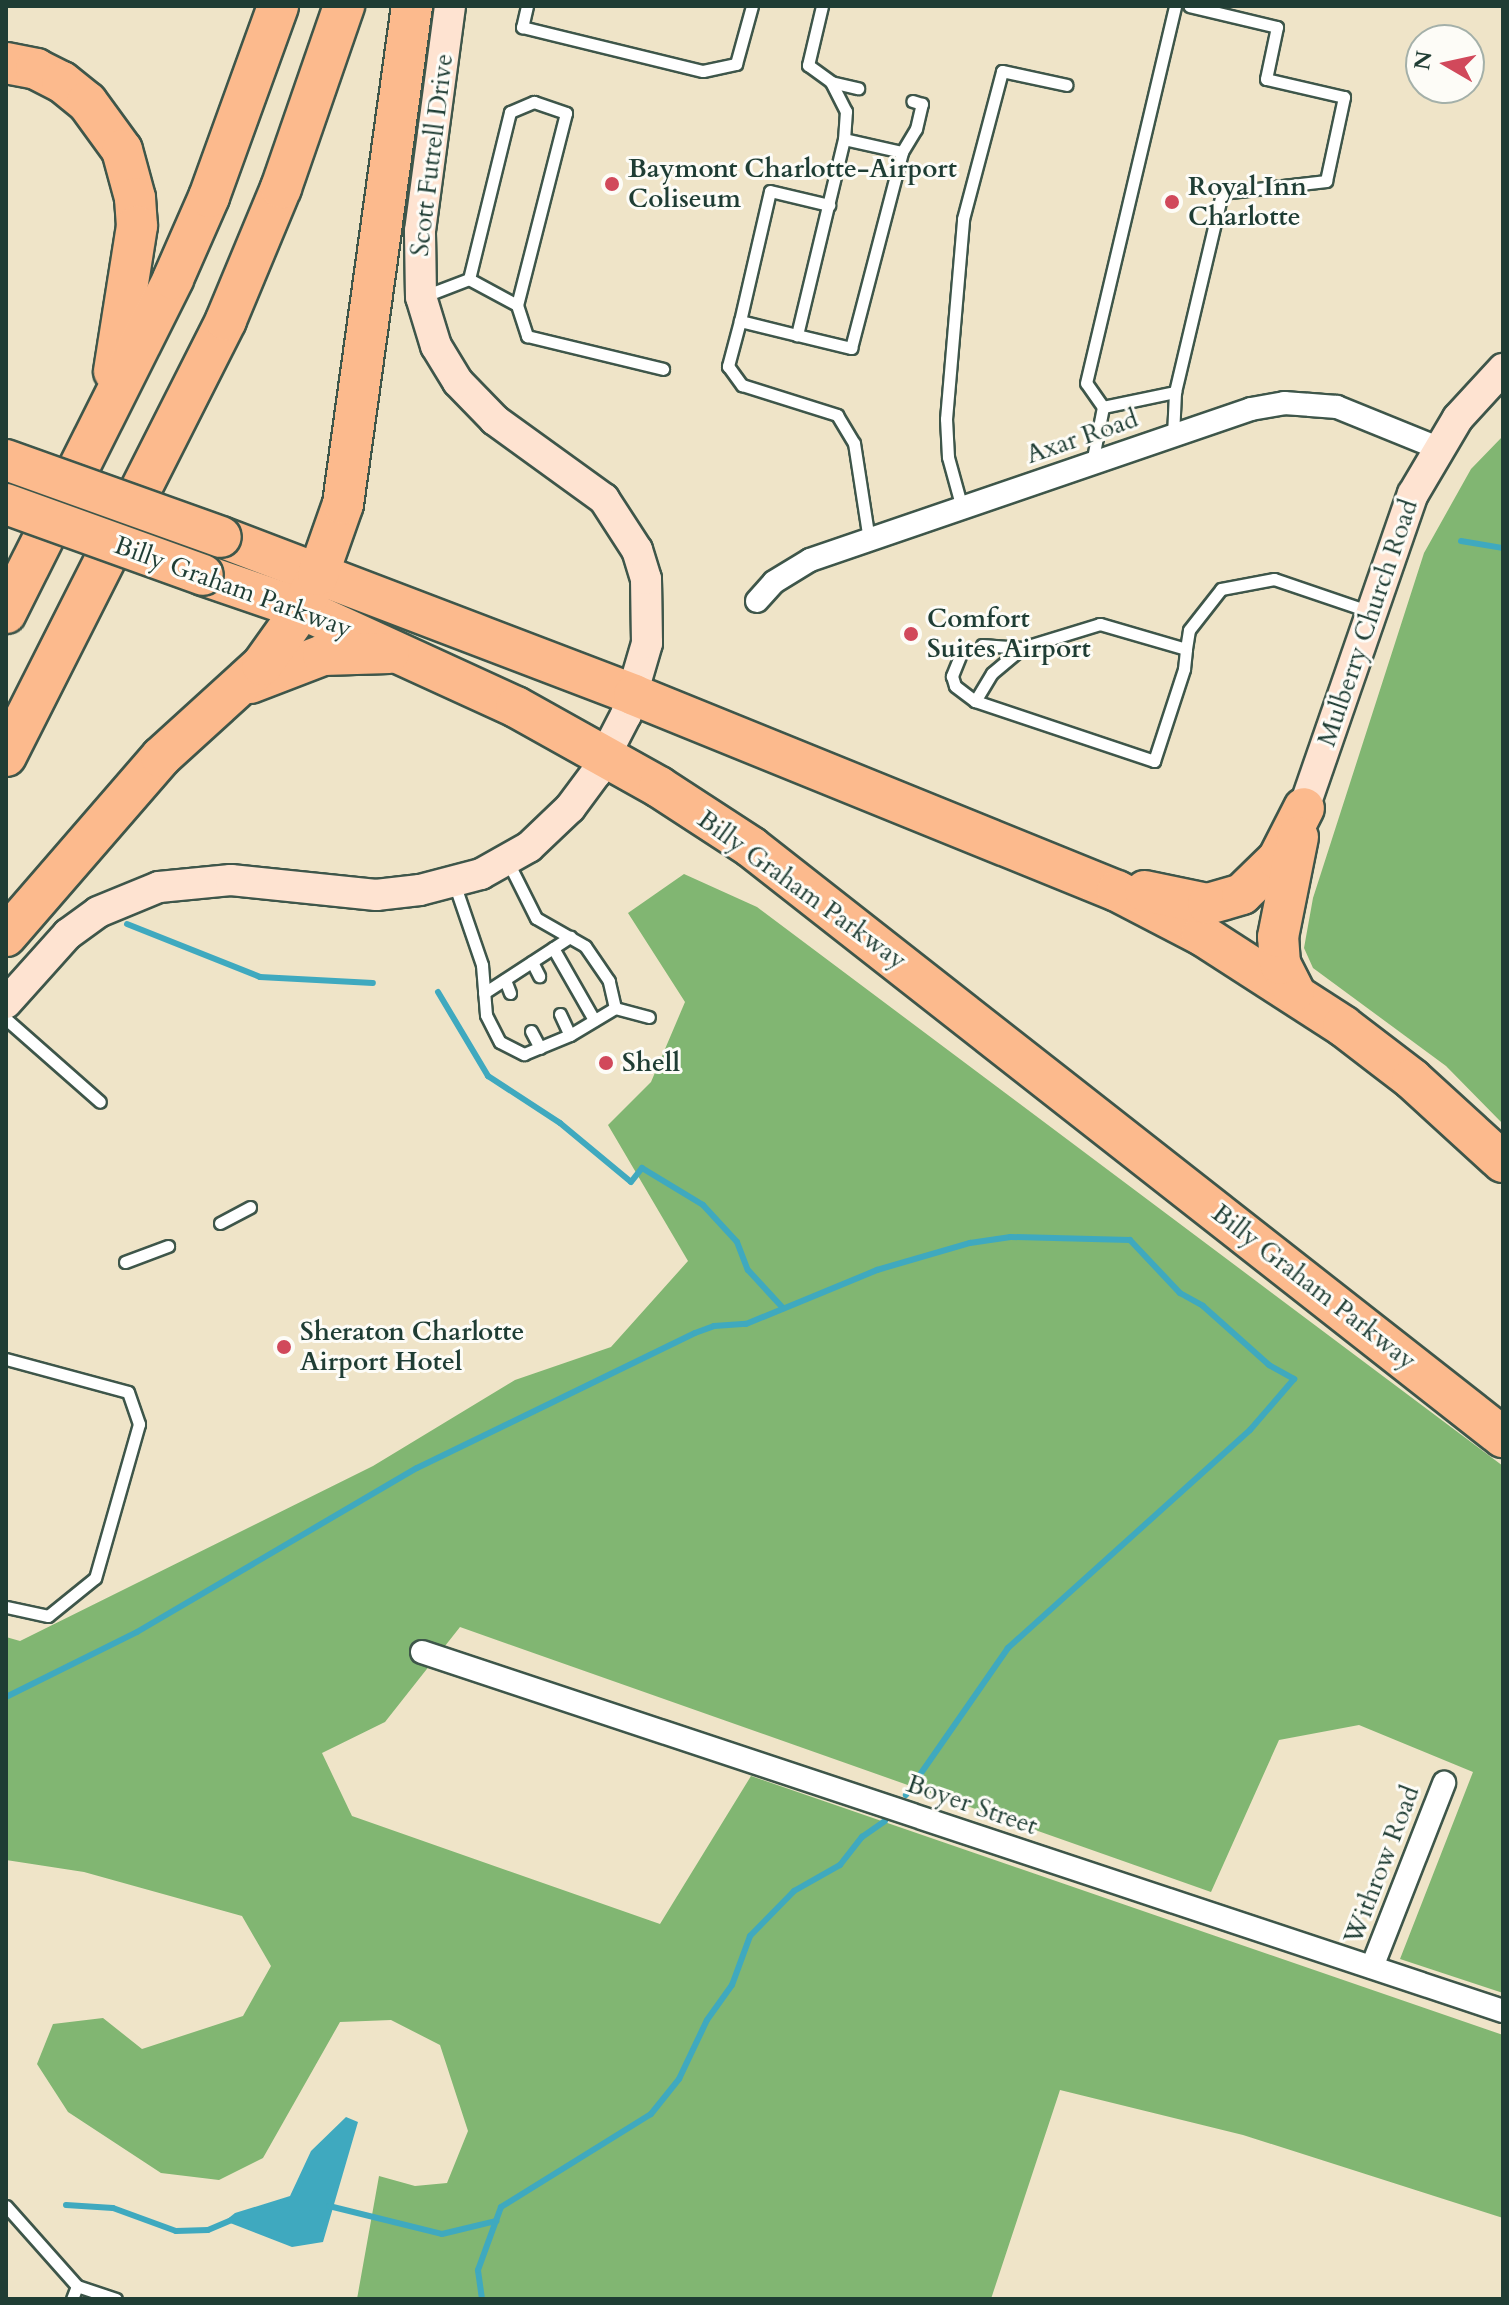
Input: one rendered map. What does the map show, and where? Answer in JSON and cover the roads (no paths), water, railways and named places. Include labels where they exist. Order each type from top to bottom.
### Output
[{"type":"highway","points":[[6,613],[99,432],[209,197],[278,6]]},
{"type":"highway","points":[[6,756],[226,320],[287,175],[344,6]]},
{"type":"highway","points":[[6,936],[161,757],[243,686],[310,592],[343,504],[412,6]]},
{"type":"highway","points":[[6,63],[36,69],[87,102],[115,138],[132,182],[137,226],[132,278],[99,432]]},
{"type":"highway","name":"Billy Graham Parkway","points":[[6,460],[221,537],[408,655],[606,756],[808,888],[1503,1437]]},
{"type":"highway","name":"Billy Graham Parkway","points":[[6,504],[203,575],[310,592],[634,695],[1064,867],[1202,935],[1294,991],[1412,1079],[1503,1162]]},
{"type":"highway","points":[[243,686],[323,655],[408,655]]},
{"type":"highway","points":[[1064,867],[1208,904],[1242,894],[1278,859],[1304,808]]},
{"type":"highway","points":[[1294,991],[1280,964],[1278,937],[1304,808]]},
{"type":"street","name":"Scott Futrell Drive","points":[[6,1003],[68,934],[98,912],[159,887],[231,880],[376,895],[454,883],[507,860],[556,823],[606,756],[634,695],[647,643],[649,607],[646,579],[630,536],[590,486],[495,420],[466,391],[436,346],[421,297],[420,231],[450,6]]},
{"type":"street","name":"Mulberry Church Road","points":[[1304,808],[1368,611],[1413,494],[1438,448],[1503,369]]},
{"type":"street","name":"Axar Road","points":[[757,601],[774,582],[810,560],[1251,409],[1317,404],[1364,416],[1438,448]]},
{"type":"street","name":"Boyer Street","points":[[422,1652],[1503,2011]]},
{"type":"street","name":"Withrow Road","points":[[1372,1967],[1444,1783]]},
{"type":"lane","points":[[527,6],[522,27],[703,71],[736,64],[752,6]]},
{"type":"lane","points":[[822,6],[808,65],[831,82],[858,88]]},
{"type":"lane","points":[[1092,463],[1103,407],[1086,383],[1175,6]]},
{"type":"lane","points":[[1173,436],[1175,392],[1222,193],[1326,181],[1344,97],[1266,79],[1277,27],[1189,6]]},
{"type":"lane","points":[[962,508],[948,457],[946,419],[963,219],[1002,71],[1067,85]]},
{"type":"lane","points":[[797,335],[844,139],[846,111],[831,82]]},
{"type":"lane","points":[[740,321],[851,348],[902,152],[916,129],[922,104],[912,101]]},
{"type":"lane","points":[[469,279],[510,112],[534,102],[566,113],[517,305],[527,336],[663,369]]},
{"type":"lane","points":[[844,139],[902,152]]},
{"type":"lane","points":[[829,205],[770,191],[728,366],[742,385],[837,415],[849,434],[869,540]]},
{"type":"lane","points":[[421,297],[469,279],[517,305]]},
{"type":"lane","points":[[1103,407],[1175,392]]},
{"type":"lane","points":[[960,656],[952,676],[955,686],[975,701],[1154,761],[1189,630],[1221,589],[1274,579],[1368,611]]},
{"type":"lane","points":[[982,645],[1022,648],[1100,624],[1186,649]]},
{"type":"lane","points":[[975,701],[992,673],[1022,648]]},
{"type":"lane","points":[[507,860],[536,918],[585,946],[609,981],[615,1008]]},
{"type":"lane","points":[[454,883],[482,965],[486,1015],[500,1042],[524,1054],[570,1035],[615,1008],[649,1017]]},
{"type":"lane","points":[[484,993],[570,937]]},
{"type":"lane","points":[[553,948],[594,1020]]},
{"type":"lane","points":[[532,962],[539,976]]},
{"type":"lane","points":[[505,980],[510,993]]},
{"type":"lane","points":[[560,1014],[570,1035]]},
{"type":"lane","points":[[6,1019],[100,1102]]},
{"type":"lane","points":[[531,1031],[540,1048]]},
{"type":"lane","points":[[220,1223],[250,1207]]},
{"type":"lane","points":[[125,1262],[168,1246]]},
{"type":"lane","points":[[6,1359],[128,1392],[139,1424],[95,1578],[48,1616],[6,1607]]},
{"type":"lane","points":[[6,2206],[77,2286],[116,2299]]},
{"type":"lane","points":[[72,2299],[77,2286]]},
{"type":"water","points":[[346,2117],[358,2122],[323,2242],[292,2247],[225,2221],[235,2213],[290,2196],[311,2151]]},
{"type":"waterway","points":[[1461,541],[1503,548]]},
{"type":"waterway","points":[[127,924],[260,977],[373,983]]},
{"type":"waterway","points":[[438,992],[488,1076],[560,1123],[631,1182],[642,1168],[703,1205],[737,1242],[748,1270],[783,1308]]},
{"type":"waterway","points":[[6,1697],[137,1632],[417,1468],[695,1333],[714,1326],[746,1324],[877,1270],[970,1243],[1011,1237],[1130,1240],[1180,1293],[1203,1306],[1269,1365],[1294,1379],[1250,1430],[1008,1648],[906,1795]]},
{"type":"waterway","points":[[482,2299],[478,2270],[501,2207],[651,2114],[679,2079],[707,2020],[732,1985],[750,1936],[794,1891],[840,1865],[862,1837],[885,1821]]},
{"type":"waterway","points":[[66,2205],[113,2208],[176,2231],[208,2230],[231,2220]]},
{"type":"waterway","points":[[329,2206],[442,2234],[496,2221]]},
{"type":"place","name":"Baymont Charlotte-Airport Coliseum","points":[[612,184]]},
{"type":"place","name":"Royal Inn Charlotte","points":[[1172,202]]},
{"type":"place","name":"Comfort Suites Airport","points":[[911,634]]},
{"type":"place","name":"Shell","points":[[606,1063]]},
{"type":"place","name":"Sheraton Charlotte Airport Hotel","points":[[284,1347]]}]
